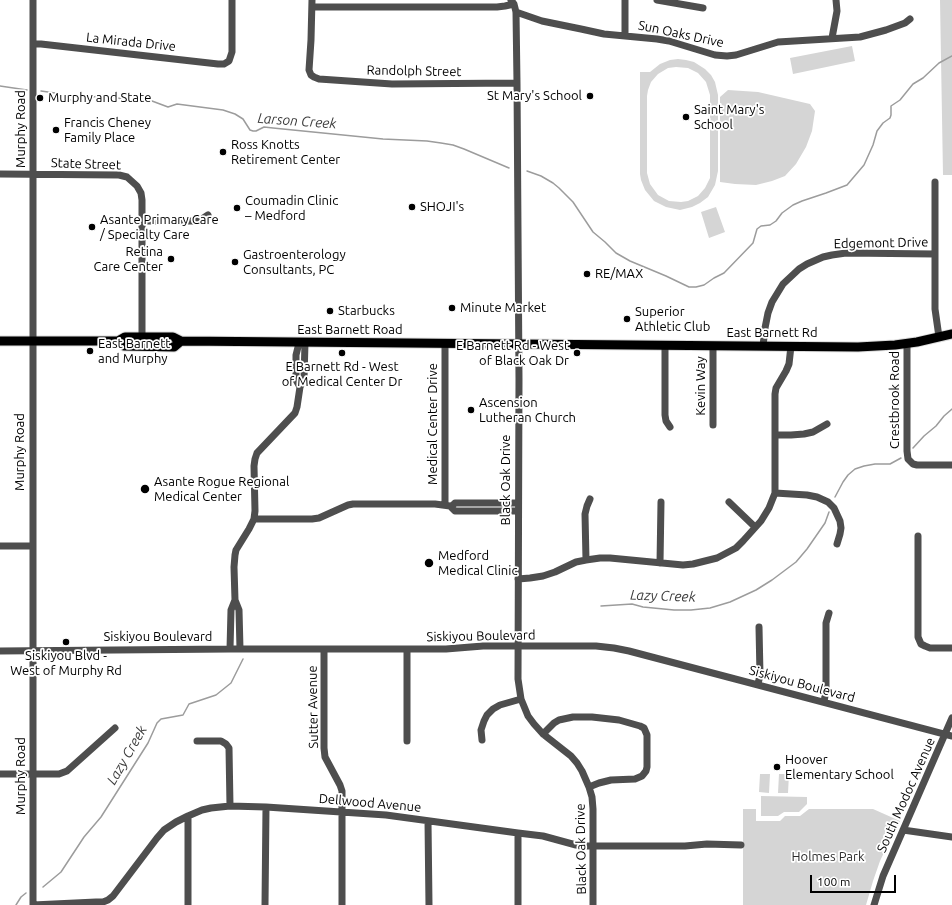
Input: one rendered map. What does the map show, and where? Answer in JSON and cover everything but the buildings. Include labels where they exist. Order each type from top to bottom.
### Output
[{"type":"main road","name":"East Barnett Rd","points":[[518,344],[865,346],[907,343],[952,334]]},
{"type":"main road","name":"East Barnett Road","points":[[0,340],[118,341],[125,337],[173,337],[181,342],[518,344]]},
{"type":"main road","name":"East Barnett Road","points":[[118,341],[124,346],[167,347],[174,347],[181,342]]},
{"type":"street","name":"Murphy Road","points":[[33,0],[33,905]]},
{"type":"street","name":"La Mirada Drive","points":[[33,44],[218,64],[227,63],[232,52],[232,0]]},
{"type":"street","points":[[625,0],[625,36]]},
{"type":"street","points":[[657,0],[703,8]]},
{"type":"street","points":[[832,38],[837,11],[836,0]]},
{"type":"street","points":[[312,4],[436,3],[505,6],[512,2]]},
{"type":"street","name":"Black Oak Drive","points":[[512,2],[516,12],[517,83],[518,679],[521,699],[528,716],[543,734],[571,756],[582,771],[589,787],[593,809],[593,905]]},
{"type":"street","name":"Randolph Street","points":[[312,4],[309,70],[311,75],[319,79],[392,84],[517,83]]},
{"type":"street","name":"Sun Oaks Drive","points":[[516,12],[542,21],[604,34],[657,39],[715,55],[727,56],[736,55],[778,42],[846,38],[870,34],[905,23],[910,19]]},
{"type":"street","name":"State Street","points":[[0,174],[119,175],[127,177],[137,186],[142,200],[142,337]]},
{"type":"street","points":[[935,182],[935,309],[939,337]]},
{"type":"street","points":[[142,221],[192,221],[202,219],[208,215]]},
{"type":"street","name":"Edgemont Drive","points":[[764,346],[764,328],[772,302],[783,284],[795,272],[807,264],[828,256],[846,253],[935,254]]},
{"type":"street","points":[[240,649],[239,610],[235,600],[234,567],[236,550],[254,519],[255,459],[258,453],[295,413],[297,407],[300,387],[304,378],[302,342]]},
{"type":"street","name":"Crestbrook Road","points":[[907,343],[908,458],[913,464],[917,465],[952,465]]},
{"type":"street","name":"Medical Center Drive","points":[[445,344],[448,506]]},
{"type":"street","points":[[665,345],[665,415],[666,421],[670,427]]},
{"type":"street","name":"Kevin Way","points":[[713,346],[713,425]]},
{"type":"street","points":[[518,579],[543,576],[576,562],[586,560],[610,558],[683,565],[701,563],[717,558],[736,548],[761,521],[769,508],[775,493],[775,394],[776,388],[789,364],[791,346]]},
{"type":"street","points":[[775,435],[804,434],[813,432],[827,424]]},
{"type":"street","points":[[775,493],[807,495],[817,497],[828,502],[834,508],[840,521],[841,528],[837,544]]},
{"type":"street","points":[[586,560],[586,514],[590,499]]},
{"type":"street","points":[[660,502],[660,563]]},
{"type":"street","points":[[729,502],[755,527]]},
{"type":"street","name":"Medical Center Drive","points":[[448,506],[455,503],[518,503]]},
{"type":"street","name":"Medical Center Drive","points":[[254,519],[319,518],[348,505],[354,504],[435,504],[448,506],[455,511],[518,511]]},
{"type":"street","points":[[918,536],[918,637],[921,644],[930,648],[952,648]]},
{"type":"street","points":[[0,546],[32,546]]},
{"type":"street","points":[[230,649],[231,610],[235,600]]},
{"type":"street","points":[[824,702],[826,690],[826,623],[828,613]]},
{"type":"street","points":[[758,684],[760,675],[759,627]]},
{"type":"street","name":"Siskiyou Boulevard","points":[[0,651],[230,649],[406,650],[483,646],[596,646],[614,648],[758,684],[949,735]]},
{"type":"street","name":"Sutter Avenue","points":[[324,650],[325,757],[342,791],[342,905]]},
{"type":"street","points":[[406,650],[407,741]]},
{"type":"street","points":[[482,740],[481,730],[487,715],[493,709],[521,699]]},
{"type":"street","points":[[543,734],[554,723],[565,718],[573,717],[592,717],[619,720],[644,728],[647,735],[647,767],[642,776],[635,779],[611,780],[589,787]]},
{"type":"street","name":"South Modoc Avenue","points":[[874,905],[883,876],[949,735],[952,718]]},
{"type":"street","points":[[0,774],[58,774],[67,771],[115,728]]},
{"type":"street","points":[[197,741],[222,741],[229,748],[230,806]]},
{"type":"street","name":"Dellwood Avenue","points":[[113,896],[164,830],[176,822],[202,810],[230,806],[342,811],[396,816],[543,836],[576,845],[741,845]]},
{"type":"street","points":[[266,807],[266,905]]},
{"type":"street","points":[[188,816],[188,905]]},
{"type":"street","points":[[428,821],[429,905]]},
{"type":"street","points":[[904,830],[952,837]]},
{"type":"street","points":[[518,833],[518,905]]},
{"type":"street","points":[[33,905],[103,902],[113,896]]},
{"type":"street","points":[[113,896],[113,905]]},
{"type":"green space","points":[[940,0],[952,0],[952,175],[943,175]]},
{"type":"green space","points":[[852,46],[855,61],[793,74],[790,58]]},
{"type":"green space","points":[[678,59],[694,62],[705,69],[715,82],[718,95],[718,171],[715,185],[708,197],[700,203],[680,210],[666,207],[654,201],[645,190],[640,174],[640,72],[650,72],[660,64]],"holes":[[[668,68],[688,68],[698,73],[706,82],[710,95],[710,178],[705,188],[698,196],[688,201],[669,201],[658,195],[650,184],[647,173],[647,96],[651,82],[658,74]]]},
{"type":"green space","points":[[728,90],[758,92],[810,104],[815,111],[812,131],[806,147],[796,164],[785,176],[756,185],[720,182],[720,97]]},
{"type":"green space","points":[[716,207],[725,232],[709,238],[701,212]]},
{"type":"green space","points":[[760,774],[770,774],[769,793],[759,792]]},
{"type":"green space","points":[[779,774],[789,774],[788,793],[778,793]]},
{"type":"green space","points":[[761,796],[807,797],[807,804],[799,812],[784,812],[778,816],[761,816]]},
{"type":"green space","name":"Holmes Park","points":[[743,809],[756,809],[756,821],[780,821],[785,816],[800,816],[809,809],[873,809],[900,821],[880,861],[866,905],[743,905]]},
{"type":"waterway","name":"Larson Creek","points":[[527,171],[541,176],[559,188],[573,202],[593,232],[616,253],[630,261],[689,287],[704,285],[724,273],[753,243],[757,229],[761,226],[770,225],[793,205],[847,185],[864,165],[873,145],[877,131],[883,123],[890,118],[891,106],[900,100],[913,84],[923,78],[939,63],[952,56]]},
{"type":"waterway","name":"Larson Creek","points":[[0,86],[27,90]]},
{"type":"waterway","name":"Larson Creek","points":[[41,91],[55,93],[67,99],[76,101],[102,95],[128,100],[152,101],[168,107],[177,104],[223,110],[235,114],[243,119],[250,130],[253,131],[264,127],[383,139],[441,143],[464,149],[509,168]]},
{"type":"waterway","name":"Lazy Creek","points":[[913,448],[952,409]]},
{"type":"waterway","name":"Lazy Creek","points":[[835,497],[843,482],[855,469],[875,464],[890,464],[901,458]]},
{"type":"waterway","name":"Lazy Creek","points":[[601,606],[632,604],[643,607],[691,610],[710,608],[730,602],[756,590],[796,562],[825,523],[829,512]]},
{"type":"waterway","name":"Lazy Creek","points":[[43,887],[61,872],[84,837],[101,817],[148,743],[157,723],[161,719],[183,715],[189,704],[216,695],[231,683],[243,659]]},
{"type":"waterway","name":"Lazy Creek","points":[[16,905],[21,897],[26,893]]},
{"type":"place","name":"St Mary's School","points":[[590,96]]},
{"type":"place","name":"Murphy and State","points":[[40,98]]},
{"type":"place","name":"Saint Mary's School","points":[[686,117]]},
{"type":"place","name":"Francis Cheney Family Place","points":[[56,130]]},
{"type":"place","name":"Ross Knotts Retirement Center","points":[[223,152]]},
{"type":"place","name":"SHOJI's","points":[[412,207]]},
{"type":"place","name":"Coumadin Clinic – Medford","points":[[237,208]]},
{"type":"place","name":"Asante Primary Care / Specialty Care","points":[[92,227]]},
{"type":"place","name":"Retina Care Center","points":[[171,259]]},
{"type":"place","name":"Gastroenterology Consultants, PC","points":[[235,262]]},
{"type":"place","name":"RE/MAX","points":[[587,274]]},
{"type":"place","name":"Minute Market","points":[[452,308]]},
{"type":"place","name":"Starbucks","points":[[330,311]]},
{"type":"place","name":"Superior Athletic Club","points":[[627,319]]},
{"type":"place","name":"East Barnett and Murphy","points":[[90,351]]},
{"type":"place","name":"E Barnett Rd - West of Medical Center Dr","points":[[342,353]]},
{"type":"place","name":"E Barnett Rd - West of Black Oak Dr","points":[[577,353]]},
{"type":"place","name":"Ascension Lutheran Church","points":[[471,410]]},
{"type":"place","name":"Asante Rogue Regional Medical Center","points":[[145,489]]},
{"type":"place","name":"Medford Medical Clinic","points":[[429,563]]},
{"type":"place","name":"Siskiyou Blvd - West of Murphy Rd","points":[[66,642]]},
{"type":"place","name":"Hoover Elementary School","points":[[777,767]]}]
